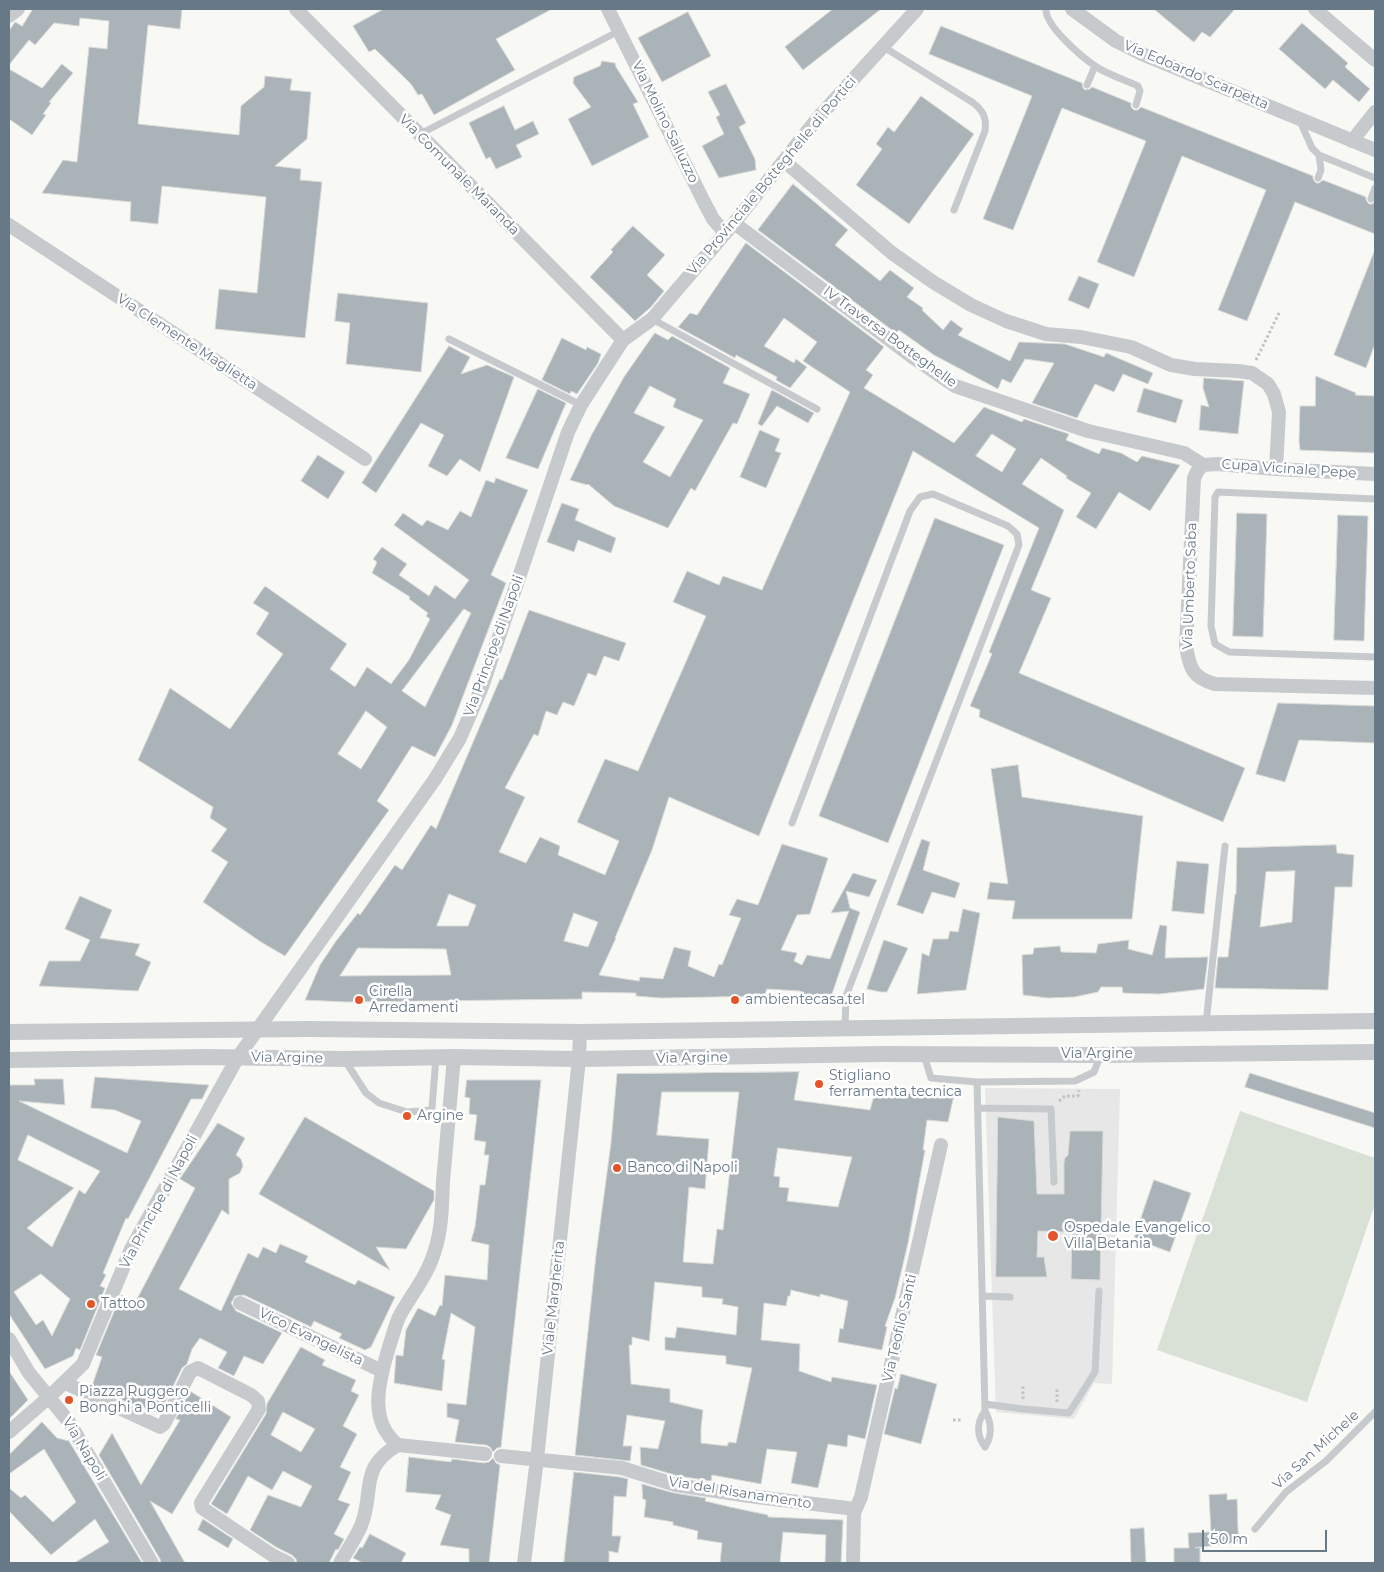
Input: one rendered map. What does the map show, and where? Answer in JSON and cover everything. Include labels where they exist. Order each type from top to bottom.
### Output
[{"type":"street","points":[[9,16],[18,9]]},
{"type":"street","name":"Via Molino Salluzzo","points":[[608,9],[704,202],[713,219],[725,234]]},
{"type":"street","name":"Via Provinciale Botteghelle di Portici","points":[[623,340],[652,319],[725,234],[817,119],[917,9]]},
{"type":"street","name":"Via Edoardo Scarpetta","points":[[1072,9],[1116,41],[1142,54],[1375,150]]},
{"type":"street","points":[[1315,9],[1375,60]]},
{"type":"street","name":"Via Comunale Maranda","points":[[303,11],[420,134],[623,340]]},
{"type":"street","points":[[1352,141],[1375,112]]},
{"type":"street","points":[[784,161],[892,253],[933,282],[971,305],[1006,321],[1046,334],[1081,337],[1131,347],[1171,365],[1252,374],[1268,384],[1278,403],[1279,412],[1276,469]]},
{"type":"street","name":"IV Traversa Botteghelle","points":[[734,223],[911,356],[956,386],[1088,431],[1184,453],[1203,465]]},
{"type":"street","name":"Via Clemente Maglietta","points":[[9,225],[365,459]]},
{"type":"street","name":"Via Principe di Napoli","points":[[256,1030],[435,779],[460,738],[482,687],[568,432],[580,405],[623,340]]},
{"type":"street","name":"Cupa Vicinale Pepe","points":[[1203,465],[1217,464],[1375,474]]},
{"type":"street","name":"Via Umberto Saba","points":[[1203,465],[1194,478],[1186,647],[1192,671],[1206,682],[1215,684],[1375,688]]},
{"type":"street","name":"Via Argine","points":[[9,1032],[316,1029],[580,1032],[1375,1021]]},
{"type":"street","points":[[238,1057],[256,1030]]},
{"type":"street","name":"Viale Margherita","points":[[524,1563],[580,1059],[580,1032]]},
{"type":"street","name":"Via Argine","points":[[9,1060],[238,1057],[580,1059],[924,1054],[1100,1055],[1375,1052]]},
{"type":"street","name":"Via Principe di Napoli","points":[[9,1432],[65,1383],[83,1364],[131,1249],[238,1057]]},
{"type":"street","points":[[454,1057],[436,1250],[424,1278],[399,1318],[382,1371],[378,1411],[383,1429],[398,1445],[484,1454]]},
{"type":"street","name":"Via Teofilo Santi","points":[[853,1563],[855,1509],[861,1497],[941,1145]]},
{"type":"street","name":"Vico Evangelista","points":[[240,1303],[382,1371]]},
{"type":"street","name":"Via Napoli","points":[[9,1339],[29,1373],[69,1422],[152,1563]]},
{"type":"street","points":[[65,1383],[160,1427],[164,1424],[190,1372],[198,1368],[252,1395],[258,1401],[259,1409],[201,1503],[202,1508],[288,1563]]},
{"type":"street","points":[[340,1563],[360,1526],[372,1470],[377,1461],[386,1452],[398,1445]]},
{"type":"street","name":"Via del Risanamento","points":[[501,1456],[622,1468],[676,1485],[855,1509]]},
{"type":"lane","points":[[1046,9],[1046,15],[1063,38],[1095,66],[1138,86],[1140,91],[1136,105]]},
{"type":"lane","points":[[420,134],[619,31]]},
{"type":"lane","points":[[882,46],[972,102],[980,108],[984,115],[986,122],[985,131],[954,210]]},
{"type":"lane","points":[[1087,85],[1095,66]]},
{"type":"lane","points":[[1298,118],[1312,148],[1319,155],[1375,178]]},
{"type":"lane","points":[[1318,178],[1321,170],[1319,155]]},
{"type":"lane","points":[[1371,199],[1375,188]]},
{"type":"lane","points":[[652,319],[817,410]]},
{"type":"lane","points":[[449,339],[580,405]]},
{"type":"lane","name":"Cupa Vicinale Pepe","points":[[1216,497],[1220,492],[1375,498]]},
{"type":"lane","points":[[792,823],[910,511],[920,497],[933,494],[1008,526],[1017,534],[1018,546],[846,996],[845,1027]]},
{"type":"lane","name":"Via Umberto Saba","points":[[1216,497],[1210,626],[1215,644],[1229,652],[1375,658]]},
{"type":"lane","points":[[1206,1023],[1225,846]]},
{"type":"lane","points":[[924,1054],[931,1078],[977,1082],[1076,1081],[1094,1072],[1100,1055]]},
{"type":"lane","points":[[344,1059],[366,1093],[379,1103],[406,1112],[431,1110],[436,1057]]},
{"type":"lane","points":[[977,1082],[985,1408],[1069,1413],[1095,1372],[1098,1291]]},
{"type":"lane","points":[[978,1108],[1051,1108],[1054,1182]]},
{"type":"lane","points":[[983,1296],[1010,1297]]},
{"type":"lane","name":"Via San Michele","points":[[1255,1529],[1286,1492],[1326,1461],[1375,1412]]},
{"type":"path","points":[[1252,374],[1256,360],[1280,311]]},
{"type":"path","points":[[1065,1096],[1078,1096]]},
{"type":"path","points":[[1023,1384],[1023,1404]]},
{"type":"path","points":[[1057,1407],[1058,1388]]},
{"type":"path","points":[[953,1420],[962,1420]]},
{"type":"shaded area","name":"Ospedale Evangelico Villa Betania","points":[[985,1088],[1120,1089],[1112,1384],[1094,1383],[1074,1419],[996,1412]]},
{"type":"shaded area","points":[[1240,1111],[1375,1158],[1375,1204],[1307,1402],[1157,1350]]},
{"type":"building","points":[[33,9],[182,9],[180,29],[148,25],[138,124],[239,135],[241,106],[264,87],[265,76],[292,79],[290,90],[311,92],[307,139],[275,166],[301,169],[300,180],[322,182],[305,338],[215,329],[219,289],[257,293],[266,197],[162,186],[158,224],[130,221],[131,202],[42,193],[63,160],[77,162],[89,47],[107,49],[109,21],[80,18],[79,26],[54,23],[35,45],[29,40],[9,65],[9,31],[15,22],[22,26]]},
{"type":"building","points":[[384,9],[552,9],[496,39],[515,70],[434,115],[422,94],[418,95],[411,84],[375,49],[369,52],[353,26]]},
{"type":"building","points":[[833,9],[881,9],[803,70],[785,47]]},
{"type":"building","points":[[1154,9],[1235,9],[1210,37],[1202,32],[1194,42]]},
{"type":"building","points":[[688,12],[711,56],[662,82],[638,38]]},
{"type":"building","points":[[1302,23],[1348,63],[1345,67],[1370,89],[1359,102],[1333,80],[1325,89],[1279,49]]},
{"type":"building","points":[[941,26],[1082,83],[1085,90],[1092,87],[1131,103],[1131,107],[1134,110],[1138,110],[1141,107],[1313,176],[1316,183],[1323,180],[1366,197],[1369,204],[1375,202],[1375,234],[1295,202],[1247,321],[1218,310],[1266,190],[1182,156],[1134,277],[1097,262],[1146,141],[1062,108],[1013,230],[983,219],[1032,96],[929,54]]},
{"type":"building","points":[[602,61],[615,63],[638,102],[633,104],[649,137],[592,166],[568,119],[591,107],[573,83],[574,77],[600,66]]},
{"type":"building","points":[[62,64],[73,73],[49,102],[51,103],[43,114],[46,115],[32,135],[9,119],[9,69],[42,88]]},
{"type":"building","points":[[726,84],[746,123],[739,127],[755,159],[756,170],[719,178],[702,146],[724,134],[716,117],[720,115],[708,92]]},
{"type":"building","points":[[921,96],[974,134],[909,224],[856,185],[882,149],[876,144],[888,127],[894,132]]},
{"type":"building","points":[[504,106],[515,130],[533,121],[539,134],[516,145],[522,157],[496,169],[490,157],[486,159],[469,123]]},
{"type":"building","points":[[793,184],[848,230],[835,245],[880,281],[890,270],[914,288],[907,297],[923,308],[922,310],[943,330],[951,320],[963,329],[958,335],[1010,361],[1019,342],[1065,344],[1104,357],[1106,353],[1153,373],[1148,384],[1123,374],[1114,392],[1095,384],[1077,418],[1032,403],[1054,363],[1025,359],[1011,383],[1002,379],[998,389],[934,355],[899,330],[896,333],[758,230]]},
{"type":"building","points":[[633,226],[665,255],[647,275],[664,291],[651,307],[635,321],[590,277]]},
{"type":"building","points":[[746,243],[884,347],[866,370],[873,375],[864,388],[954,443],[984,407],[1022,422],[1024,419],[1069,434],[1066,440],[1099,454],[1102,448],[1121,453],[1137,462],[1142,456],[1180,465],[1150,511],[1119,492],[1096,529],[1076,517],[1091,493],[1066,478],[1067,476],[1041,458],[1022,484],[1064,510],[1031,590],[1051,598],[1019,673],[1245,768],[1223,822],[979,717],[980,710],[970,706],[992,654],[989,652],[1039,528],[913,451],[759,836],[669,797],[652,850],[599,975],[639,981],[640,977],[663,979],[674,947],[691,951],[688,966],[714,977],[719,964],[722,965],[741,918],[729,915],[737,899],[758,905],[782,844],[828,858],[810,914],[797,915],[781,950],[797,953],[794,961],[802,965],[807,955],[830,959],[849,911],[831,913],[853,873],[877,880],[869,897],[846,891],[850,908],[860,912],[832,994],[798,996],[800,991],[767,989],[764,996],[661,998],[636,996],[636,993],[582,992],[582,999],[346,1002],[305,1000],[320,965],[336,941],[358,913],[360,915],[395,865],[402,870],[431,825],[436,829],[500,679],[502,680],[529,610],[626,643],[619,661],[604,656],[596,676],[588,673],[574,706],[563,702],[557,715],[546,711],[538,736],[534,734],[505,788],[525,797],[499,852],[526,863],[540,837],[560,846],[558,855],[605,875],[619,841],[577,822],[605,759],[638,771],[706,616],[673,602],[687,571],[719,585],[723,576],[762,590],[850,392],[803,361],[817,342],[784,318],[764,346],[794,363],[796,359],[807,367],[790,388],[776,380],[777,377],[736,355],[735,358],[678,327],[690,313],[697,315]],"holes":[[[992,434],[1016,449],[1002,472],[976,456]],[[449,894],[476,905],[468,926],[437,926]],[[574,913],[598,922],[588,947],[564,941]],[[358,948],[446,949],[451,975],[340,976]]]},
{"type":"building","points":[[1374,252],[1375,344],[1366,368],[1334,355]]},
{"type":"building","points":[[1079,276],[1099,284],[1089,309],[1068,300]]},
{"type":"building","points":[[338,293],[428,303],[421,372],[346,364],[350,323],[335,321]]},
{"type":"building","points":[[655,333],[668,340],[672,336],[730,368],[723,383],[750,394],[737,424],[733,423],[695,491],[691,488],[668,528],[614,506],[588,484],[570,480],[592,434],[624,377]],"holes":[[[650,386],[676,399],[673,407],[703,420],[670,477],[643,462],[665,427],[634,413]]]},
{"type":"building","points":[[562,338],[586,350],[587,347],[601,354],[598,363],[577,394],[571,391],[570,394],[542,380]]},
{"type":"building","points":[[449,346],[470,357],[461,374],[487,365],[514,377],[480,472],[460,459],[447,476],[428,466],[444,435],[421,423],[376,493],[362,483]]},
{"type":"building","points":[[1316,376],[1356,393],[1355,395],[1375,396],[1375,453],[1300,450],[1300,406],[1315,406]]},
{"type":"building","points":[[1204,378],[1244,381],[1238,434],[1199,430],[1201,405],[1209,407],[1203,388]]},
{"type":"building","points":[[1144,388],[1183,400],[1176,423],[1137,412]]},
{"type":"building","points":[[538,389],[566,403],[538,469],[506,458]]},
{"type":"building","points":[[772,390],[814,413],[808,423],[777,406],[762,426],[758,424]]},
{"type":"building","points":[[760,430],[780,439],[775,451],[781,453],[766,488],[740,477]]},
{"type":"building","points":[[318,455],[345,472],[328,499],[301,481]]},
{"type":"building","points":[[496,478],[528,490],[491,575],[506,583],[452,725],[435,757],[412,746],[377,801],[389,810],[285,956],[261,942],[203,902],[228,862],[211,851],[227,829],[210,818],[213,807],[138,760],[170,688],[230,729],[283,654],[256,634],[269,613],[253,603],[265,586],[347,644],[330,669],[355,687],[367,667],[391,684],[409,660],[430,619],[426,616],[428,613],[409,599],[410,597],[372,573],[377,562],[373,559],[382,547],[407,564],[399,575],[429,596],[435,585],[455,599],[469,580],[394,525],[403,513],[422,526],[427,520],[448,530],[460,511],[471,517],[486,480],[494,483]],"holes":[[[464,609],[471,613],[425,707],[402,691]],[[366,711],[387,727],[361,769],[338,754]]]},
{"type":"building","points":[[562,503],[579,509],[575,520],[616,538],[611,553],[578,540],[574,552],[547,542]]},
{"type":"building","points":[[1237,513],[1267,514],[1263,637],[1233,636]]},
{"type":"building","points":[[1338,515],[1368,516],[1364,641],[1334,640]]},
{"type":"building","points":[[935,518],[1004,545],[888,843],[819,816]]},
{"type":"building","points":[[1278,703],[1375,706],[1375,743],[1299,740],[1285,782],[1256,774]]},
{"type":"building","points":[[1018,765],[1022,797],[1143,816],[1132,919],[1012,919],[1015,901],[987,899],[990,882],[1008,884],[991,769]]},
{"type":"building","points":[[922,839],[930,842],[923,870],[960,883],[955,898],[932,892],[923,914],[897,905]]},
{"type":"building","points":[[1336,845],[1337,853],[1354,855],[1352,887],[1335,887],[1328,990],[1215,988],[1218,957],[1228,957],[1236,894],[1237,848]],"holes":[[[1295,871],[1292,922],[1260,927],[1266,872]]]},
{"type":"building","points":[[1177,861],[1209,864],[1204,914],[1172,911]]},
{"type":"building","points":[[80,896],[112,910],[100,938],[140,944],[135,955],[151,962],[138,991],[39,986],[49,961],[80,961],[90,940],[65,929]]},
{"type":"building","points":[[963,909],[980,913],[966,990],[917,994],[922,953],[929,956],[933,939],[948,939],[950,931],[958,932]]},
{"type":"building","points":[[1160,925],[1167,926],[1165,958],[1208,957],[1204,989],[1159,994],[1123,993],[1122,987],[1101,987],[1098,992],[1074,997],[1048,998],[1023,995],[1022,955],[1033,954],[1034,948],[1060,946],[1061,952],[1096,953],[1098,944],[1129,940],[1128,949],[1152,955]]},
{"type":"building","points":[[884,940],[908,948],[887,992],[881,992],[867,989]]},
{"type":"building","points":[[799,1072],[794,1100],[870,1110],[875,1092],[954,1095],[948,1122],[927,1120],[923,1150],[925,1150],[908,1243],[895,1298],[885,1326],[887,1327],[882,1350],[838,1342],[840,1328],[843,1329],[848,1301],[820,1294],[820,1297],[791,1290],[786,1306],[764,1303],[761,1340],[800,1344],[799,1371],[831,1382],[832,1377],[877,1385],[865,1439],[848,1435],[847,1447],[828,1444],[818,1488],[791,1483],[797,1452],[767,1449],[761,1484],[712,1475],[711,1481],[678,1476],[641,1465],[640,1447],[658,1449],[665,1421],[627,1415],[623,1446],[632,1446],[630,1461],[575,1455],[596,1255],[611,1143],[617,1074]],"holes":[[[662,1092],[739,1092],[723,1230],[717,1229],[713,1264],[683,1262],[689,1187],[705,1189],[709,1139],[657,1135]],[[778,1148],[852,1157],[838,1207],[787,1201],[789,1188],[779,1187],[780,1177],[774,1176]],[[655,1282],[702,1287],[702,1297],[723,1299],[722,1304],[738,1307],[736,1335],[677,1327],[675,1338],[665,1337],[665,1350],[726,1356],[726,1364],[752,1368],[736,1443],[729,1442],[727,1446],[701,1443],[703,1410],[670,1402],[670,1389],[631,1384],[629,1345],[632,1345],[632,1337],[649,1341]]]},
{"type":"building","points":[[1250,1073],[1375,1113],[1375,1128],[1245,1087]]},
{"type":"building","points":[[95,1077],[209,1085],[202,1099],[191,1099],[128,1219],[126,1218],[103,1273],[106,1275],[100,1286],[105,1288],[80,1350],[76,1348],[73,1356],[45,1369],[9,1314],[9,1085],[35,1085],[34,1079],[63,1079],[65,1105],[19,1101],[127,1153],[141,1121],[115,1110],[91,1108]],"holes":[[[28,1135],[100,1171],[85,1194],[79,1190],[52,1247],[27,1228],[74,1188],[18,1160]],[[41,1274],[70,1299],[52,1336],[43,1320],[36,1325],[14,1292]]]},
{"type":"building","points":[[467,1080],[541,1080],[501,1447],[493,1452],[486,1445],[455,1442],[459,1420],[447,1417],[447,1403],[466,1405],[475,1327],[451,1313],[442,1359],[445,1360],[442,1391],[394,1383],[396,1355],[403,1356],[406,1330],[418,1308],[435,1316],[440,1305],[442,1306],[445,1275],[487,1280],[489,1245],[471,1241],[475,1227],[480,1185],[485,1185],[489,1155],[484,1155],[486,1142],[474,1140],[477,1115],[469,1114],[470,1098],[465,1097]]},
{"type":"building","points":[[305,1117],[434,1191],[434,1200],[406,1249],[376,1247],[390,1270],[259,1194]]},
{"type":"building","points":[[998,1117],[1034,1121],[1037,1194],[1064,1194],[1064,1162],[1068,1155],[1070,1131],[1103,1131],[1100,1280],[1071,1279],[1072,1232],[1038,1231],[1037,1257],[1044,1257],[1047,1277],[996,1277]]},
{"type":"building","points":[[218,1123],[245,1138],[236,1155],[241,1159],[243,1166],[240,1173],[229,1179],[229,1215],[222,1210],[179,1289],[221,1311],[248,1253],[258,1258],[263,1247],[276,1253],[280,1244],[308,1256],[305,1262],[355,1285],[358,1280],[395,1297],[371,1347],[365,1350],[339,1338],[342,1334],[314,1321],[311,1327],[244,1295],[235,1296],[231,1303],[236,1311],[282,1333],[263,1364],[244,1356],[234,1376],[218,1368],[227,1352],[200,1338],[192,1349],[187,1364],[182,1368],[160,1413],[124,1401],[92,1386],[102,1357],[96,1355],[121,1295],[136,1301],[195,1188],[180,1179]]},
{"type":"building","points":[[1154,1180],[1191,1193],[1170,1252],[1134,1239]]},
{"type":"building","points":[[301,1347],[325,1360],[322,1365],[356,1380],[351,1391],[359,1395],[343,1426],[357,1434],[340,1467],[351,1472],[338,1500],[350,1504],[334,1534],[344,1539],[329,1563],[297,1563],[292,1555],[250,1530],[268,1495],[301,1507],[312,1486],[283,1471],[272,1490],[248,1476],[227,1514],[211,1504],[266,1414],[267,1404]],"holes":[[[283,1412],[315,1429],[301,1452],[271,1435]]]},
{"type":"building","points":[[9,1371],[28,1400],[9,1419]]},
{"type":"building","points":[[901,1374],[937,1384],[921,1444],[884,1434],[895,1388],[897,1389]]},
{"type":"building","points":[[190,1391],[231,1417],[172,1514],[150,1501],[185,1563],[161,1563],[99,1455],[112,1433],[141,1485],[180,1420],[176,1419]]},
{"type":"building","points":[[42,1422],[57,1438],[69,1441],[142,1563],[74,1563],[109,1542],[95,1519],[51,1555],[9,1511],[9,1488],[21,1498],[25,1495],[53,1522],[76,1502],[44,1449],[9,1474],[9,1455]]},
{"type":"building","points":[[409,1457],[451,1462],[452,1459],[484,1463],[489,1462],[493,1458],[500,1465],[489,1563],[469,1563],[469,1549],[440,1545],[451,1515],[435,1509],[441,1495],[406,1492]]},
{"type":"building","points":[[574,1472],[628,1479],[626,1497],[614,1496],[612,1536],[621,1536],[618,1553],[609,1551],[609,1563],[564,1563]]},
{"type":"building","points":[[642,1484],[674,1493],[706,1498],[705,1501],[768,1515],[768,1517],[843,1520],[841,1563],[825,1563],[826,1535],[783,1532],[780,1563],[720,1563],[722,1543],[697,1539],[698,1531],[673,1525],[673,1522],[644,1517],[646,1500],[643,1499]]},
{"type":"building","points":[[1227,1494],[1227,1500],[1237,1499],[1240,1539],[1238,1539],[1238,1542],[1200,1547],[1200,1563],[1174,1563],[1174,1548],[1189,1548],[1188,1533],[1211,1532],[1209,1495]]},
{"type":"building","points":[[203,1519],[233,1539],[228,1548],[198,1530]]},
{"type":"building","points":[[1144,1528],[1146,1563],[1131,1563],[1130,1529]]},
{"type":"building","points":[[370,1534],[406,1553],[401,1563],[363,1563],[353,1558],[360,1547],[362,1548]]},
{"type":"place","name":"Cirella Arredamenti","points":[[359,1000]]},
{"type":"place","name":"ambientecasa.tel","points":[[735,1000]]},
{"type":"place","name":"Stigliano ferramenta tecnica","points":[[819,1084]]},
{"type":"place","name":"Argine","points":[[407,1116]]},
{"type":"place","name":"Banco di Napoli","points":[[617,1168]]},
{"type":"place","name":"Ospedale Evangelico Villa Betania","points":[[1053,1236]]},
{"type":"place","name":"Tattoo","points":[[91,1304]]},
{"type":"place","name":"Piazza Ruggero Bonghi a Ponticelli","points":[[69,1400]]}]
